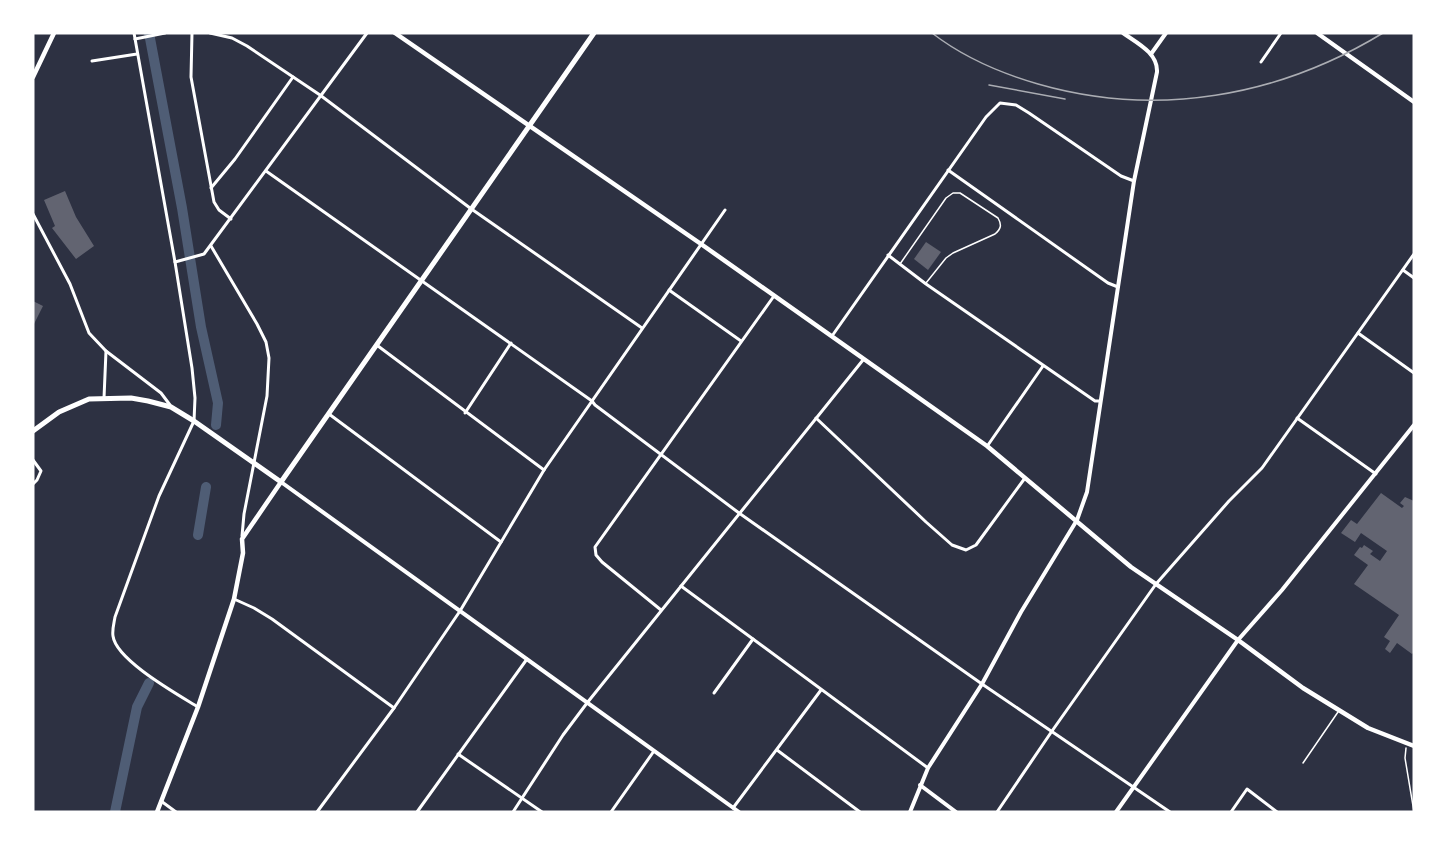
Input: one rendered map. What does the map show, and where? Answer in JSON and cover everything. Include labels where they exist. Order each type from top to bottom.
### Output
[{"type":"main road","points":[[33,77],[54,33]]},
{"type":"main road","points":[[395,33],[701,244],[987,446],[1113,552],[1303,688],[1368,728],[1414,746]]},
{"type":"main road","points":[[157,812],[198,707],[234,599],[243,553],[242,539],[470,208],[594,33]]},
{"type":"main road","points":[[33,431],[59,412],[89,399],[131,398],[171,407],[281,482]]},
{"type":"street","points":[[134,33],[175,262],[195,398],[194,421],[151,516],[115,617],[112,634],[118,648],[132,663],[198,707]]},
{"type":"street","points":[[135,39],[165,33]]},
{"type":"street","points":[[192,33],[191,77],[211,188],[214,202],[219,210],[231,219]]},
{"type":"street","points":[[210,33],[232,38],[247,45],[320,94],[470,208],[642,328]]},
{"type":"street","points":[[175,262],[204,254],[211,246],[320,94],[367,33]]},
{"type":"street","points":[[910,812],[928,768],[982,684],[1021,612],[1077,520],[1087,492],[1134,181],[1157,72],[1156,61],[1151,54],[1123,33]]},
{"type":"street","points":[[1151,54],[1166,33]]},
{"type":"street","points":[[1261,62],[1281,33]]},
{"type":"street","points":[[1317,33],[1414,102]]},
{"type":"street","points":[[92,61],[138,54]]},
{"type":"street","points":[[211,188],[235,159],[293,76]]},
{"type":"street","points":[[831,336],[986,117],[1000,103],[1014,105],[1121,176],[1134,181]]},
{"type":"street","points":[[948,170],[1108,284],[1118,287]]},
{"type":"street","points":[[266,171],[592,400],[595,405],[740,513],[982,684],[1170,812]]},
{"type":"street","points":[[317,812],[394,708],[460,611],[544,470],[725,210]]},
{"type":"street","points":[[33,214],[70,284],[89,333],[106,351],[161,393],[171,407]]},
{"type":"street","points":[[211,246],[257,324],[266,342],[269,358],[267,396],[244,514],[242,539]]},
{"type":"street","points":[[997,812],[1156,584],[1229,501],[1262,468],[1414,254]]},
{"type":"street","points":[[888,255],[1043,366],[1095,401],[1100,401]]},
{"type":"street","points":[[1403,270],[1414,278]]},
{"type":"street","points":[[669,290],[741,340]]},
{"type":"street","points":[[661,610],[602,561],[594,551],[741,340],[774,297]]},
{"type":"street","points":[[1358,333],[1414,373]]},
{"type":"street","points":[[465,413],[511,343]]},
{"type":"street","points":[[376,345],[544,470]]},
{"type":"street","points":[[104,398],[106,351]]},
{"type":"street","points":[[513,812],[563,735],[587,703],[863,360]]},
{"type":"street","points":[[987,446],[1043,366]]},
{"type":"street","points":[[329,414],[501,542]]},
{"type":"street","points":[[816,418],[943,538],[952,545],[966,550],[976,544],[1026,477]]},
{"type":"street","points":[[1297,418],[1376,474]]},
{"type":"street","points":[[1116,812],[1238,640],[1282,590],[1414,424]]},
{"type":"street","points":[[33,460],[41,471],[33,484]]},
{"type":"street","points":[[281,482],[739,812]]},
{"type":"street","points":[[681,586],[928,768]]},
{"type":"street","points":[[234,599],[272,619],[394,708]]},
{"type":"street","points":[[714,693],[753,639]]},
{"type":"street","points":[[417,812],[526,659]]},
{"type":"street","points":[[733,808],[821,690]]},
{"type":"street","points":[[777,750],[860,812]]},
{"type":"street","points":[[611,812],[654,751]]},
{"type":"street","points":[[458,754],[542,812]]},
{"type":"street","points":[[920,785],[956,812]]},
{"type":"street","points":[[1231,812],[1246,789],[1277,812]]},
{"type":"street","points":[[161,801],[176,812]]},
{"type":"lane","points":[[900,265],[946,198],[953,193],[960,193],[998,218],[1001,223],[1000,230],[946,258],[926,284]]},
{"type":"lane","points":[[1303,763],[1339,711]]},
{"type":"path","points":[[1407,744],[1404,758],[1413,812]]},
{"type":"building","points":[[65,191],[76,217],[94,246],[76,259],[52,228],[55,226],[44,200]]},
{"type":"building","points":[[926,242],[941,252],[928,270],[914,259]]},
{"type":"building","points":[[33,301],[43,306],[33,326]]},
{"type":"building","points":[[1381,493],[1402,508],[1404,506],[1400,503],[1405,497],[1414,501],[1414,652],[1412,654],[1397,643],[1390,653],[1385,649],[1390,641],[1384,637],[1399,615],[1354,584],[1368,565],[1354,555],[1360,547],[1364,545],[1373,551],[1370,554],[1380,561],[1387,551],[1361,533],[1355,542],[1341,533],[1351,520],[1357,524]]},
{"type":"waterway","points":[[149,33],[182,208],[201,327],[218,403],[216,425]]},
{"type":"waterway","points":[[198,535],[206,487]]},
{"type":"waterway","points":[[115,812],[137,707],[149,683]]},
{"type":"railway","points":[[932,33],[956,50],[982,63],[1038,84],[1082,94],[1127,99],[1171,100],[1215,95],[1259,86],[1301,73],[1343,55],[1383,33]]},
{"type":"railway","points":[[989,85],[1065,99]]}]
